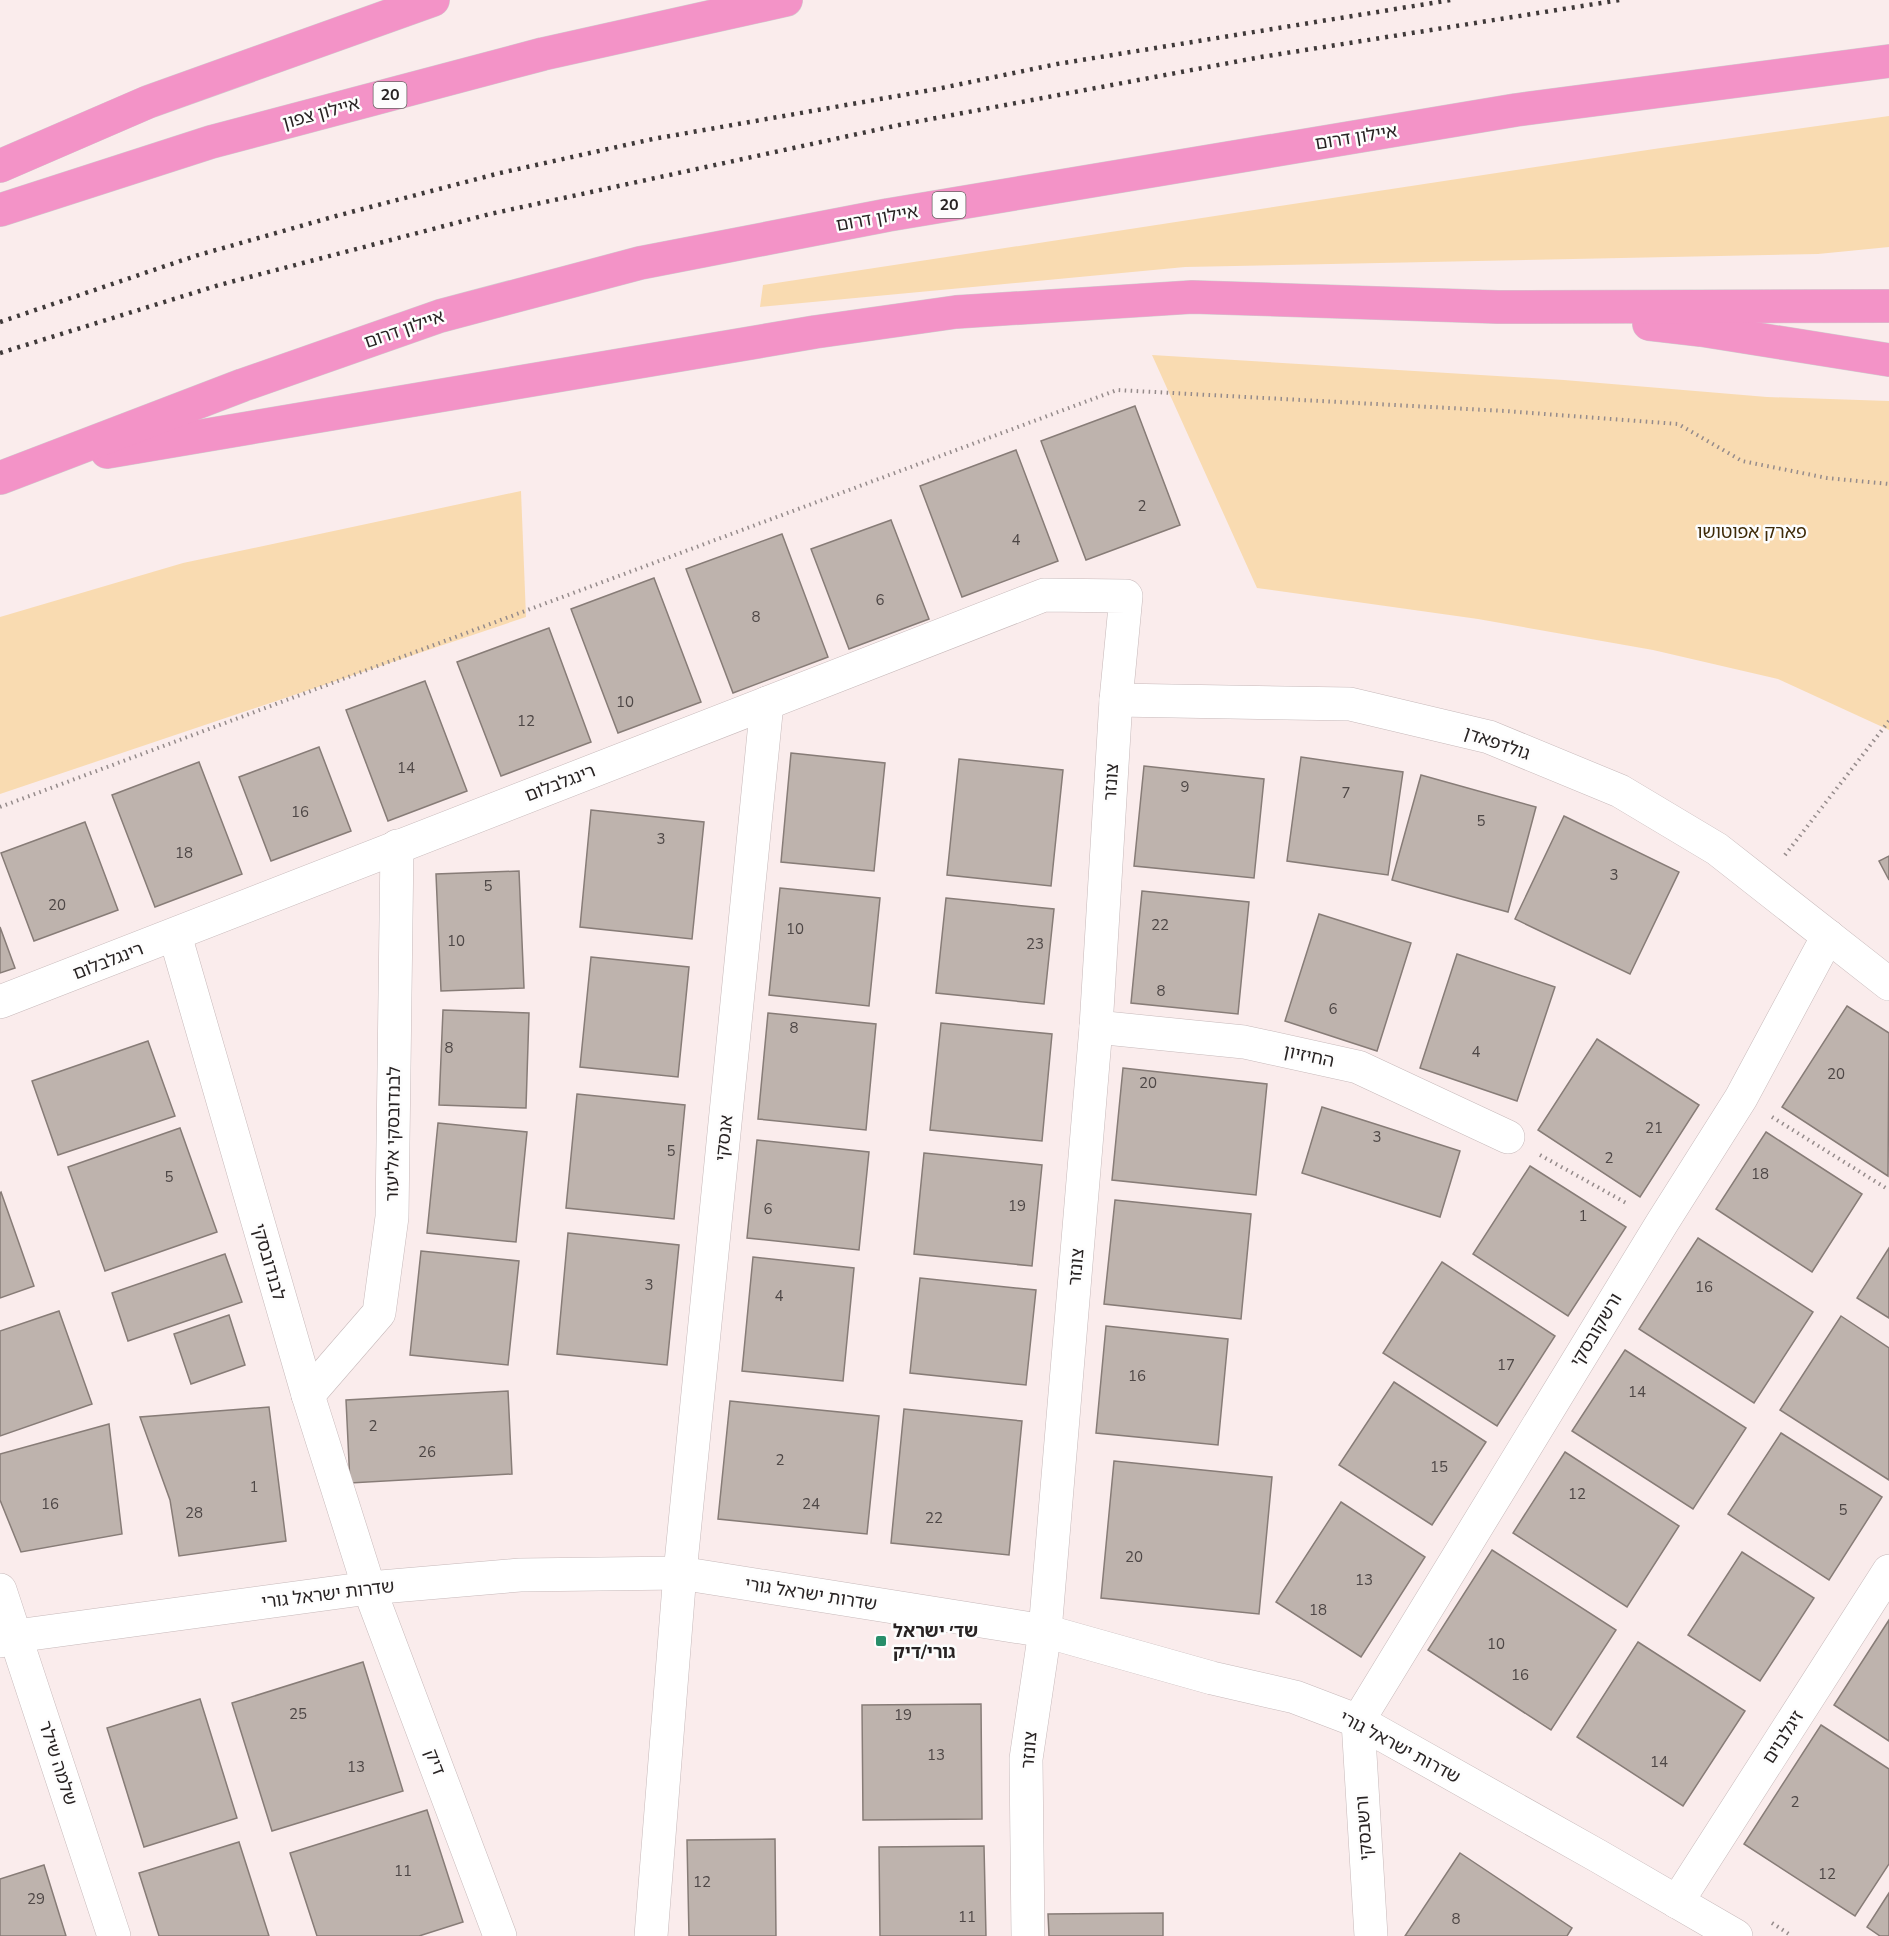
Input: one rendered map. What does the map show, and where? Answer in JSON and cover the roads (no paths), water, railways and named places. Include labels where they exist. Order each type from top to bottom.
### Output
[{"type":"highway","points":[[0,166],[148,102],[433,0]]},
{"type":"highway","name":"איילון צפון","points":[[0,210],[211,142],[543,54],[786,0]]},
{"type":"highway","name":"איילון דרום","points":[[0,478],[243,385],[440,316],[640,263],[888,215],[1516,110],[1889,61]]},
{"type":"highway","points":[[37,464],[815,332],[956,312],[1192,297],[1498,307],[1889,306]]},
{"type":"highway","points":[[1498,307],[1701,330],[1889,360]]},
{"type":"street","name":"רינגלבלום","points":[[0,1002],[1044,595],[1126,596]]},
{"type":"street","name":"צונזר","points":[[1028,1936],[1026,1759],[1045,1631],[1096,1027],[1116,700],[1126,596]]},
{"type":"street","name":"גולדפאדן","points":[[1116,700],[1350,704],[1489,737],[1620,791],[1717,849],[1889,984]]},
{"type":"street","name":"אנסקי","points":[[680,1573],[767,703]]},
{"type":"street","name":"לבנדובסקי אליעזר","points":[[308,1395],[379,1313],[392,1217],[397,846]]},
{"type":"street","name":"לבנדובסקי","points":[[175,935],[308,1395],[369,1588]]},
{"type":"street","name":"ורשקובסקי","points":[[1358,1721],[1662,1223],[1741,1098],[1828,936]]},
{"type":"street","name":"החיזיון","points":[[1096,1027],[1244,1042],[1358,1067],[1508,1137]]},
{"type":"street","name":"זיגלבוים","points":[[1677,1902],[1889,1571]]},
{"type":"street","name":"שדרות ישראל גורי","points":[[8,1638],[369,1588],[520,1575],[680,1573],[1045,1631],[1212,1678],[1295,1697],[1358,1721],[1736,1936]]},
{"type":"street","points":[[651,1936],[680,1573]]},
{"type":"street","name":"דיק","points":[[369,1588],[500,1936]]},
{"type":"street","name":"שלמה שילר","points":[[0,1590],[8,1638],[114,1936]]},
{"type":"street","name":"ורשבסקי","points":[[1358,1721],[1371,1936]]},
{"type":"railway","points":[[0,322],[195,256],[336,216],[500,173],[653,139],[937,89],[1057,64],[1451,0]]},
{"type":"railway","points":[[0,353],[219,285],[490,214],[899,125],[1261,57],[1620,0]]},
{"type":"place","name":"שד׳ ישראל גורי/דיק","points":[[881,1641]]},
{"type":"park label","name":"פארק אפוטושו","points":[[1752,532]]}]
